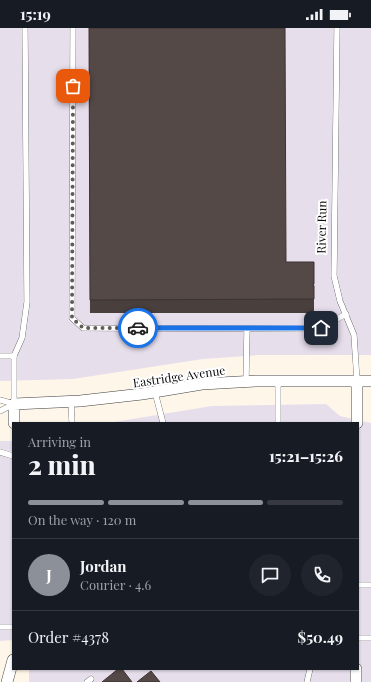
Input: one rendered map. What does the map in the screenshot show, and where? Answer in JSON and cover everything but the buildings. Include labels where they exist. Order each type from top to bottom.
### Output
[{"type":"street","name":"Eastridge Avenue","points":[[14,404],[71,402],[142,394],[202,384],[246,381],[371,381]]},
{"type":"street","name":"River Run","points":[[357,381],[357,422]]},
{"type":"street","points":[[14,404],[14,422]]},
{"type":"street","points":[[8,682],[12,664]]},
{"type":"street","points":[[356,670],[356,682]]},
{"type":"lane","points":[[14,404],[14,356],[22,338],[27,302],[25,28]]},
{"type":"lane","points":[[73,28],[72,318],[83,328],[321,328],[346,314]]},
{"type":"lane","name":"River Run","points":[[337,28],[334,276],[340,300],[354,335],[357,381]]},
{"type":"lane","points":[[246,381],[247,329]]},
{"type":"lane","points":[[0,356],[14,356]]},
{"type":"lane","points":[[278,381],[278,422]]},
{"type":"lane","points":[[155,392],[162,422]]},
{"type":"lane","name":"Eastridge Avenue","points":[[0,400],[14,404]]},
{"type":"lane","points":[[71,402],[72,422]]},
{"type":"lane","name":"Eastridge Avenue","points":[[0,411],[14,404]]},
{"type":"lane","points":[[0,452],[12,456]]},
{"type":"lane","points":[[359,585],[371,585]]},
{"type":"lane","points":[[0,627],[12,627]]},
{"type":"lane","points":[[359,638],[371,638]]},
{"type":"lane","points":[[307,682],[310,670]]},
{"type":"shaded area","points":[[0,28],[371,28],[371,355],[259,355],[203,359],[73,379],[0,381]]},
{"type":"shaded area","points":[[326,404],[340,416],[371,423],[371,682],[29,682],[29,670],[359,670],[359,422],[114,422],[212,406]]},
{"type":"shaded area","points":[[0,441],[12,441],[12,640],[0,641]]},
{"type":"way so far","points":[[73,86],[72,318],[83,328],[138,328]]},
{"type":"route","points":[[138,328],[321,328]]}]
